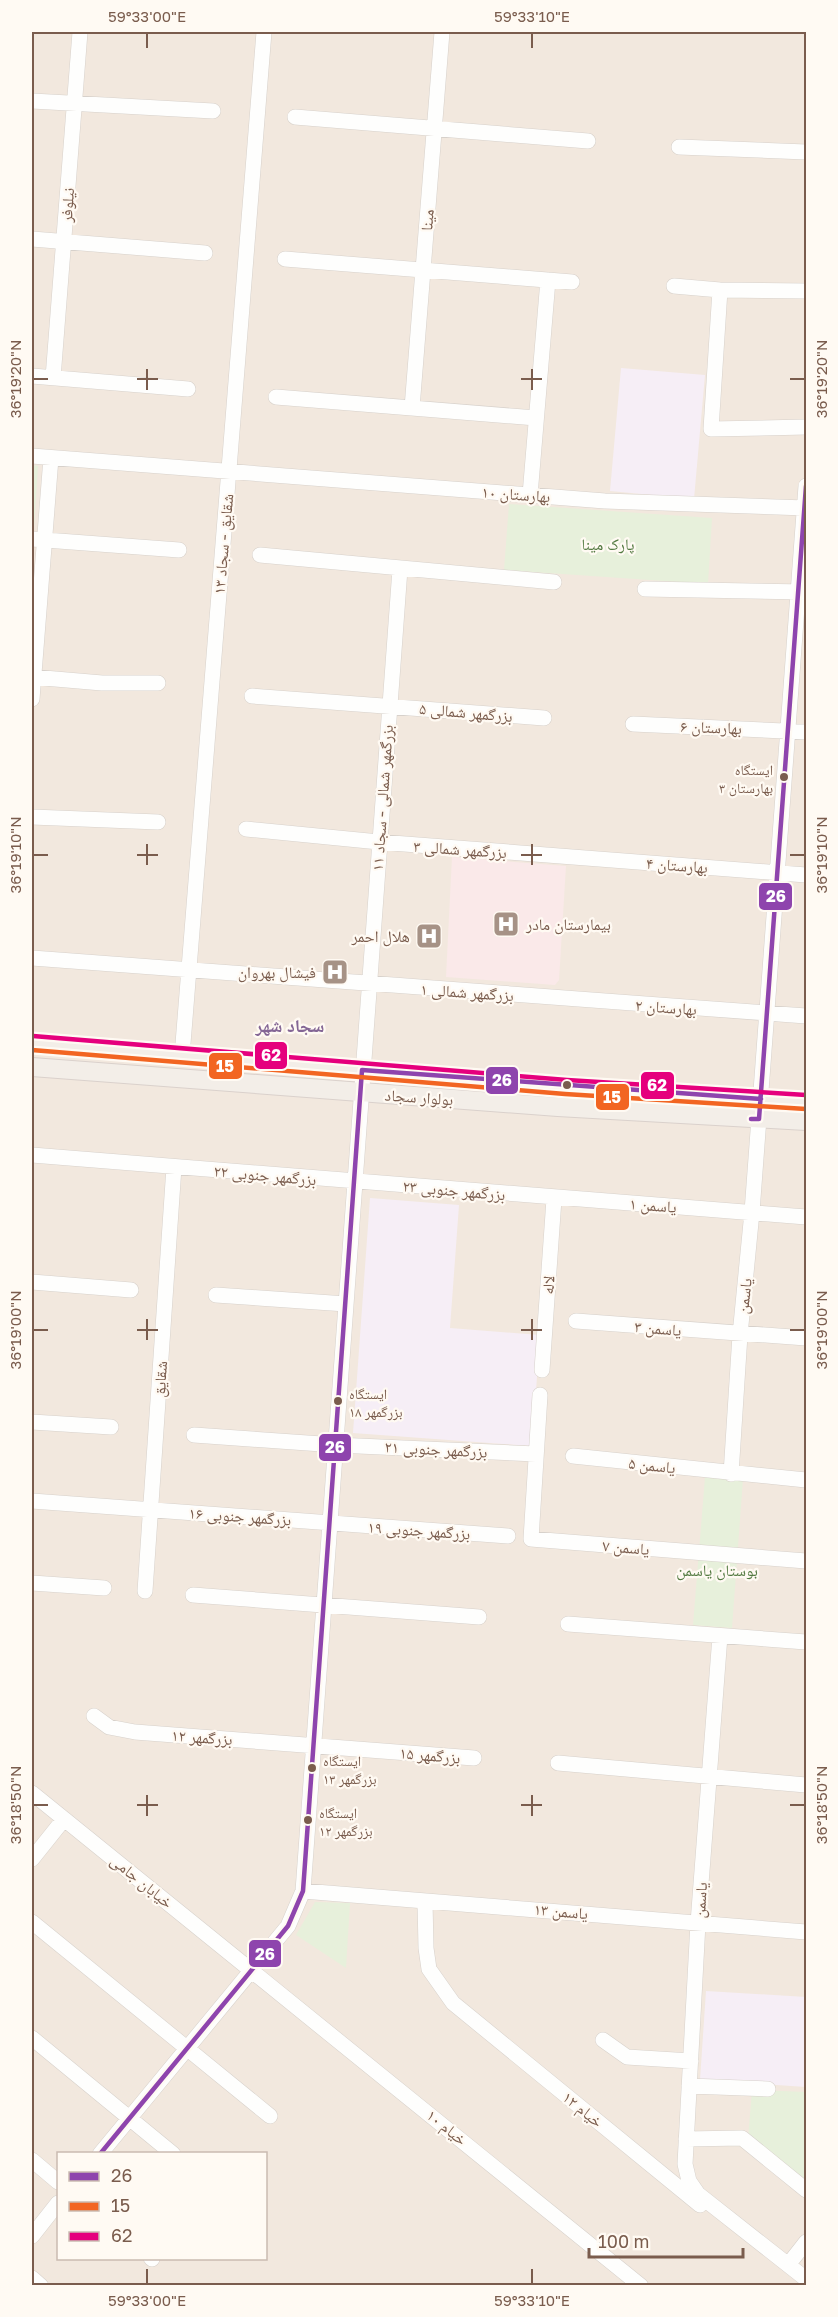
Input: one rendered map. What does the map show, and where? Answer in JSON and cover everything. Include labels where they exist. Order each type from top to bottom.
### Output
[{"type":"main road","name":"بولوار سجاد","points":[[32,1043],[362,1070],[807,1102]]},
{"type":"main road","name":"بولوار سجاد","points":[[32,1066],[360,1092],[807,1121]]},
{"type":"street","name":"نیلوفر","points":[[53,378],[80,32]]},
{"type":"street","name":"شقایق - سجاد ۱۳","points":[[182,1056],[264,32]]},
{"type":"street","name":"مینا","points":[[412,408],[442,32]]},
{"type":"street","points":[[32,101],[213,111]]},
{"type":"street","points":[[295,117],[588,141]]},
{"type":"street","points":[[679,147],[807,152]]},
{"type":"street","points":[[32,239],[205,253]]},
{"type":"street","points":[[285,259],[572,282]]},
{"type":"street","points":[[530,495],[548,280]]},
{"type":"street","points":[[674,286],[720,290],[807,291]]},
{"type":"street","points":[[720,290],[711,429],[807,428]]},
{"type":"street","points":[[32,376],[188,389]]},
{"type":"street","points":[[276,397],[536,418]]},
{"type":"street","name":"بهارستان ۱۰","points":[[32,456],[605,501],[806,508]]},
{"type":"street","points":[[32,699],[38,539],[51,458]]},
{"type":"street","name":"یاسمن","points":[[732,1474],[740,1335],[761,1099],[788,730],[803,592],[807,486]]},
{"type":"street","points":[[38,539],[179,550]]},
{"type":"street","points":[[260,555],[554,582]]},
{"type":"street","name":"بزرگمهر شمالی - سجاد ۱۱","points":[[102,2152],[288,1926],[303,1891],[400,568]]},
{"type":"street","points":[[645,589],[803,592]]},
{"type":"street","points":[[32,677],[102,683],[158,683]]},
{"type":"street","name":"بزرگمهر شمالی ۵","points":[[252,696],[544,718]]},
{"type":"street","name":"بهارستان ۶","points":[[633,724],[807,732]]},
{"type":"street","points":[[32,817],[158,822]]},
{"type":"street","name":"بزرگمهر شمالی ۳","points":[[246,829],[577,858]]},
{"type":"street","name":"بهارستان ۴","points":[[577,858],[807,875]]},
{"type":"street","name":"بزرگمهر شمالی ۱","points":[[32,958],[565,1000]]},
{"type":"street","name":"بهارستان ۲","points":[[565,1000],[807,1016]]},
{"type":"street","name":"بزرگمهر جنوبی ۲۲","points":[[32,1155],[355,1182]]},
{"type":"street","name":"شقایق","points":[[145,1591],[174,1167]]},
{"type":"street","name":"بزرگمهر جنوبی ۲۳","points":[[355,1182],[554,1199]]},
{"type":"street","name":"یاسمن ۱","points":[[554,1199],[807,1217]]},
{"type":"street","name":"لاله","points":[[542,1370],[554,1199]]},
{"type":"street","points":[[32,1282],[131,1290]]},
{"type":"street","points":[[216,1295],[346,1304]]},
{"type":"street","name":"یاسمن ۳","points":[[576,1321],[740,1335],[807,1338]]},
{"type":"street","points":[[536,1454],[540,1395]]},
{"type":"street","points":[[32,1422],[111,1427]]},
{"type":"street","name":"بزرگمهر جنوبی ۲۱","points":[[194,1435],[336,1445],[536,1454]]},
{"type":"street","name":"یاسمن ۷","points":[[536,1454],[531,1539],[807,1561]]},
{"type":"street","name":"یاسمن ۵","points":[[573,1456],[807,1480]]},
{"type":"street","name":"بزرگمهر جنوبی ۱۶","points":[[32,1501],[330,1523]]},
{"type":"street","name":"بزرگمهر جنوبی ۱۹","points":[[330,1523],[508,1536]]},
{"type":"street","points":[[32,1583],[104,1588]]},
{"type":"street","points":[[193,1595],[479,1617]]},
{"type":"street","points":[[568,1624],[807,1642]]},
{"type":"street","name":"یاسمن","points":[[720,1636],[698,1923],[685,2164],[689,2181],[698,2194],[788,2265]]},
{"type":"street","name":"بزرگمهر ۱۲","points":[[94,1716],[110,1727],[135,1732],[314,1746]]},
{"type":"street","name":"بزرگمهر ۱۵","points":[[314,1746],[474,1758]]},
{"type":"street","points":[[558,1763],[807,1785]]},
{"type":"street","name":"خیابان جامی","points":[[32,1793],[252,1969]]},
{"type":"street","points":[[32,1859],[64,1819]]},
{"type":"street","name":"یاسمن ۱۳","points":[[303,1891],[807,1932]]},
{"type":"street","name":"خیام ۱۲","points":[[425,1901],[429,1970],[453,2003],[798,2286]]},
{"type":"street","points":[[32,1922],[270,2116]]},
{"type":"street","name":"خیام ۱۰","points":[[252,1969],[641,2286]]},
{"type":"street","points":[[34,2040],[171,2152]]},
{"type":"street","points":[[603,2040],[627,2057],[691,2061]]},
{"type":"street","points":[[689,2086],[768,2089]]},
{"type":"street","points":[[687,2139],[742,2138],[807,2190]]},
{"type":"street","points":[[32,2160],[57,2181]]},
{"type":"street","points":[[32,2236],[57,2205]]},
{"type":"street","points":[[807,2242],[788,2265],[807,2279]]},
{"type":"street","points":[[32,2278],[41,2286]]},
{"type":"shaded area","points":[[32,32],[806,32],[806,2285],[32,2286]]},
{"type":"shaded area","points":[[621,368],[705,375],[694,499],[610,491]]},
{"type":"shaded area","name":"بیمارستان مادر","points":[[452,857],[566,866],[559,980],[555,985],[446,977]]},
{"type":"shaded area","points":[[370,1198],[459,1205],[450,1328],[540,1335],[532,1446],[353,1433]]},
{"type":"shaded area","points":[[706,1991],[806,1997],[806,2087],[700,2080]]},
{"type":"green space","points":[[32,465],[38,466],[34,528],[32,528]]},
{"type":"green space","name":"پارک مینا","points":[[509,504],[712,518],[708,584],[504,570]]},
{"type":"green space","name":"بوستان یاسمن","points":[[705,1477],[743,1479],[732,1628],[693,1625]]},
{"type":"green space","points":[[315,1902],[350,1903],[346,1968],[296,1935]]},
{"type":"green space","points":[[752,2090],[806,2092],[806,2191],[748,2139]]},
{"type":"transit line","name":"26","points":[[751,1119],[759,1119],[806,486]]},
{"type":"transit line","name":"62","points":[[33,1036],[567,1080],[806,1095]]},
{"type":"transit line","name":"15","points":[[32,1050],[565,1094],[806,1109]]},
{"type":"transit line","name":"26","points":[[102,2152],[288,1926],[303,1891],[362,1070],[761,1099]]},
{"type":"place","name":"ایستگاه بهارستان ۳","points":[[784,777]]},
{"type":"place","name":"بیمارستان مادر","points":[[506,924]]},
{"type":"place","name":"هلال احمر","points":[[429,936]]},
{"type":"place","name":"فیشال بهروان","points":[[335,972]]},
{"type":"place","name":"ایستگاه بزرگمهر ۱۸","points":[[338,1401]]},
{"type":"place","name":"ایستگاه بزرگمهر ۱۳","points":[[312,1768]]},
{"type":"place","name":"ایستگاه بزرگمهر ۱۲","points":[[308,1820]]},
{"type":"district","name":"سجاد شهر","points":[[290,1025]]}]
